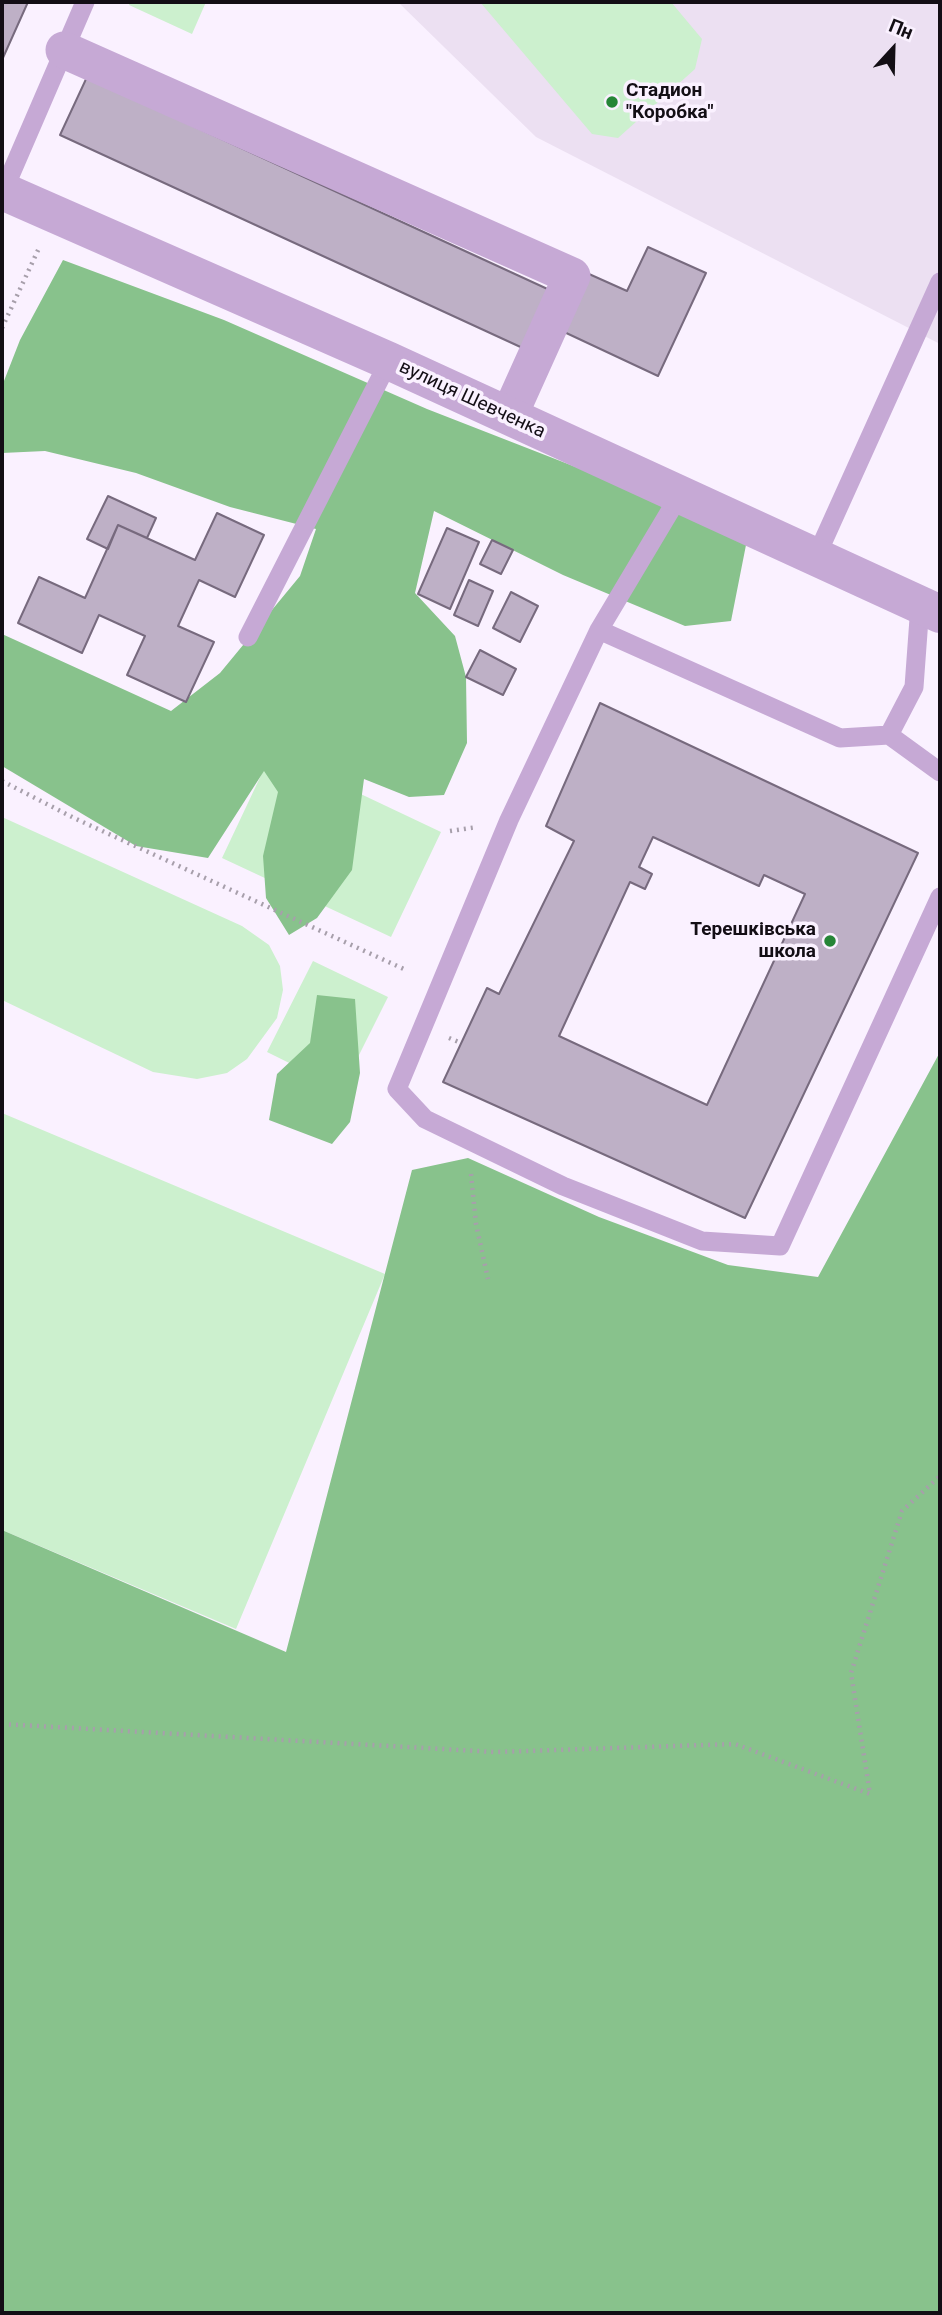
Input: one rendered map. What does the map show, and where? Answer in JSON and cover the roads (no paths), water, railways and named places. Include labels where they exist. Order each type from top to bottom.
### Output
[{"type":"street","points":[[64,50],[572,276],[509,416]]},
{"type":"street","name":"вулиця Шевченка","points":[[2,191],[389,361],[930,609]]},
{"type":"lane","points":[[2,191],[85,2]]},
{"type":"lane","points":[[816,557],[940,282]]},
{"type":"lane","points":[[248,637],[389,361]]},
{"type":"lane","points":[[679,496],[599,630],[509,820],[397,1090],[425,1119],[564,1186],[702,1241],[780,1246],[940,897]]},
{"type":"lane","points":[[888,734],[914,687],[930,609]]},
{"type":"lane","points":[[599,630],[840,738],[888,734],[940,772]]},
{"type":"place","name":"Стадион \"Коробка\"","points":[[612,102]]},
{"type":"place","name":"Терешківська школа","points":[[830,941]]}]
